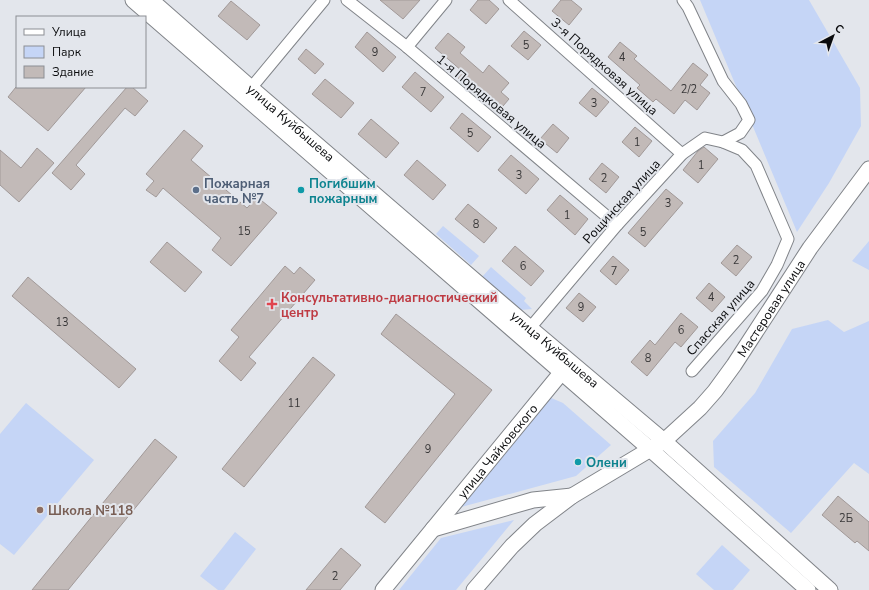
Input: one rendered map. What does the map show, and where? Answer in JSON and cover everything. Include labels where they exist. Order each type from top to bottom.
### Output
[{"type":"main road","name":"улица Куйбышева","points":[[133,0],[248,92],[664,441],[830,590]]},
{"type":"main road","name":"улица Куйбышева","points":[[151,0],[248,92],[561,373],[650,449],[808,590]]},
{"type":"main road","name":"Мастеровая улица","points":[[664,441],[691,417],[715,391],[734,365],[810,248],[859,180],[869,169]]},
{"type":"main road","name":"улица Чайковского","points":[[383,590],[561,373]]},
{"type":"main road","name":"улица Чайковского","points":[[474,590],[512,546],[529,530],[572,496],[664,441]]},
{"type":"main road","name":"улица Чайковского","points":[[433,529],[533,500],[572,496]]},
{"type":"street","points":[[248,92],[324,0]]},
{"type":"street","name":"1-я Порядковая улица","points":[[347,0],[407,47],[617,225]]},
{"type":"street","points":[[407,47],[446,0]]},
{"type":"street","name":"3-я Порядковая улица","points":[[509,0],[682,154]]},
{"type":"street","points":[[683,0],[688,7],[723,81],[741,104],[749,120],[740,133],[723,142]]},
{"type":"street","name":"Рощинская улица","points":[[530,328],[617,225],[682,154],[705,138],[723,142]]},
{"type":"street","name":"Спасская улица","points":[[692,371],[762,291],[777,265],[788,239],[756,165],[742,150],[723,142]]},
{"type":"green space","points":[[700,0],[809,0],[860,88],[861,126],[829,183],[797,232]]},
{"type":"green space","points":[[443,226],[479,256],[471,265],[436,234]]},
{"type":"green space","points":[[869,241],[869,270],[852,261]]},
{"type":"green space","points":[[491,267],[526,298],[524,301],[532,309],[520,310],[482,277]]},
{"type":"green space","points":[[828,320],[844,332],[869,321],[869,474],[854,463],[791,533],[714,467],[713,441],[755,393],[792,329]]},
{"type":"green space","points":[[549,397],[563,403],[611,445],[576,476],[454,509]]},
{"type":"green space","points":[[26,403],[94,460],[14,555],[0,544],[0,434]]},
{"type":"green space","points":[[514,520],[456,590],[399,590],[441,538]]},
{"type":"green space","points":[[235,532],[256,549],[224,590],[218,590],[200,576]]},
{"type":"green space","points":[[722,545],[750,570],[733,590],[714,590],[696,574]]},
{"type":"building","points":[[380,0],[420,0],[403,19]]},
{"type":"building","points":[[478,0],[489,0],[499,9],[486,24],[470,10]]},
{"type":"building","points":[[561,0],[571,0],[582,9],[569,25],[552,11]]},
{"type":"building","points":[[231,1],[260,25],[247,40],[218,16]]},
{"type":"building","points":[[524,31],[541,45],[528,60],[511,46]]},
{"type":"building","points":[[367,32],[396,57],[383,72],[355,47]]},
{"type":"building","points":[[448,33],[465,47],[460,53],[483,73],[489,65],[509,83],[501,92],[509,99],[497,113],[457,77],[462,71],[435,48]]},
{"type":"building","points":[[620,42],[637,56],[634,59],[671,91],[693,63],[708,75],[700,85],[710,93],[697,110],[685,100],[674,114],[656,99],[653,102],[637,88],[640,85],[608,57]]},
{"type":"building","points":[[306,49],[324,64],[315,74],[298,59]]},
{"type":"building","points":[[415,72],[444,97],[431,112],[402,87]]},
{"type":"building","points":[[325,79],[354,103],[341,118],[312,94]]},
{"type":"building","points":[[16,87],[85,88],[48,131],[8,97]]},
{"type":"building","points":[[126,88],[133,88],[148,101],[135,116],[125,108],[76,165],[85,174],[71,190],[52,173]]},
{"type":"building","points":[[592,88],[609,102],[596,117],[579,103]]},
{"type":"building","points":[[462,113],[491,137],[478,152],[450,128]]},
{"type":"building","points":[[371,119],[399,143],[386,158],[358,134]]},
{"type":"building","points":[[553,124],[569,138],[557,153],[540,139]]},
{"type":"building","points":[[635,127],[652,141],[639,157],[622,142]]},
{"type":"building","points":[[184,130],[203,146],[191,160],[247,208],[257,197],[277,213],[231,266],[212,250],[221,238],[163,188],[156,197],[146,190],[154,181],[146,174]]},
{"type":"building","points":[[704,147],[718,159],[698,183],[683,170],[698,151]]},
{"type":"building","points":[[37,148],[54,163],[19,202],[0,185],[0,150],[21,168]]},
{"type":"building","points":[[511,155],[539,179],[526,194],[498,170]]},
{"type":"building","points":[[417,160],[446,185],[433,200],[404,175]]},
{"type":"building","points":[[602,163],[619,177],[606,193],[589,179]]},
{"type":"building","points":[[666,189],[683,203],[645,247],[628,233]]},
{"type":"building","points":[[560,195],[588,219],[575,235],[547,210]]},
{"type":"building","points":[[468,204],[497,228],[484,243],[455,219]]},
{"type":"building","points":[[167,242],[202,272],[185,292],[150,262]]},
{"type":"building","points":[[737,245],[752,257],[736,276],[721,263]]},
{"type":"building","points":[[515,246],[544,271],[531,286],[502,261]]},
{"type":"building","points":[[613,256],[629,270],[616,285],[600,271]]},
{"type":"building","points":[[285,266],[294,274],[300,267],[315,280],[249,357],[256,363],[241,381],[219,361],[239,337],[231,330]]},
{"type":"building","points":[[28,277],[136,369],[119,388],[12,296]]},
{"type":"building","points":[[709,283],[725,297],[712,312],[696,298]]},
{"type":"building","points":[[579,293],[596,307],[583,322],[566,308]]},
{"type":"building","points":[[681,313],[698,327],[681,347],[675,342],[647,376],[631,362],[650,340],[655,345]]},
{"type":"building","points":[[396,314],[492,390],[385,523],[365,507],[455,394],[381,334]]},
{"type":"building","points":[[313,357],[335,375],[244,487],[222,469]]},
{"type":"building","points":[[155,439],[177,457],[68,590],[32,590]]},
{"type":"building","points":[[838,496],[869,522],[869,551],[857,541],[855,543],[822,515]]},
{"type":"building","points":[[341,548],[361,565],[340,590],[306,590]]},
{"type":"place","name":"Пожарная часть №7","points":[[196,190]]},
{"type":"place","name":"Погибшим пожарным","points":[[301,190]]},
{"type":"place","name":"Консультативно-диагностический центр","points":[[272,304]]},
{"type":"place","name":"Олени","points":[[578,462]]},
{"type":"place","name":"Школа №118","points":[[40,510]]}]
